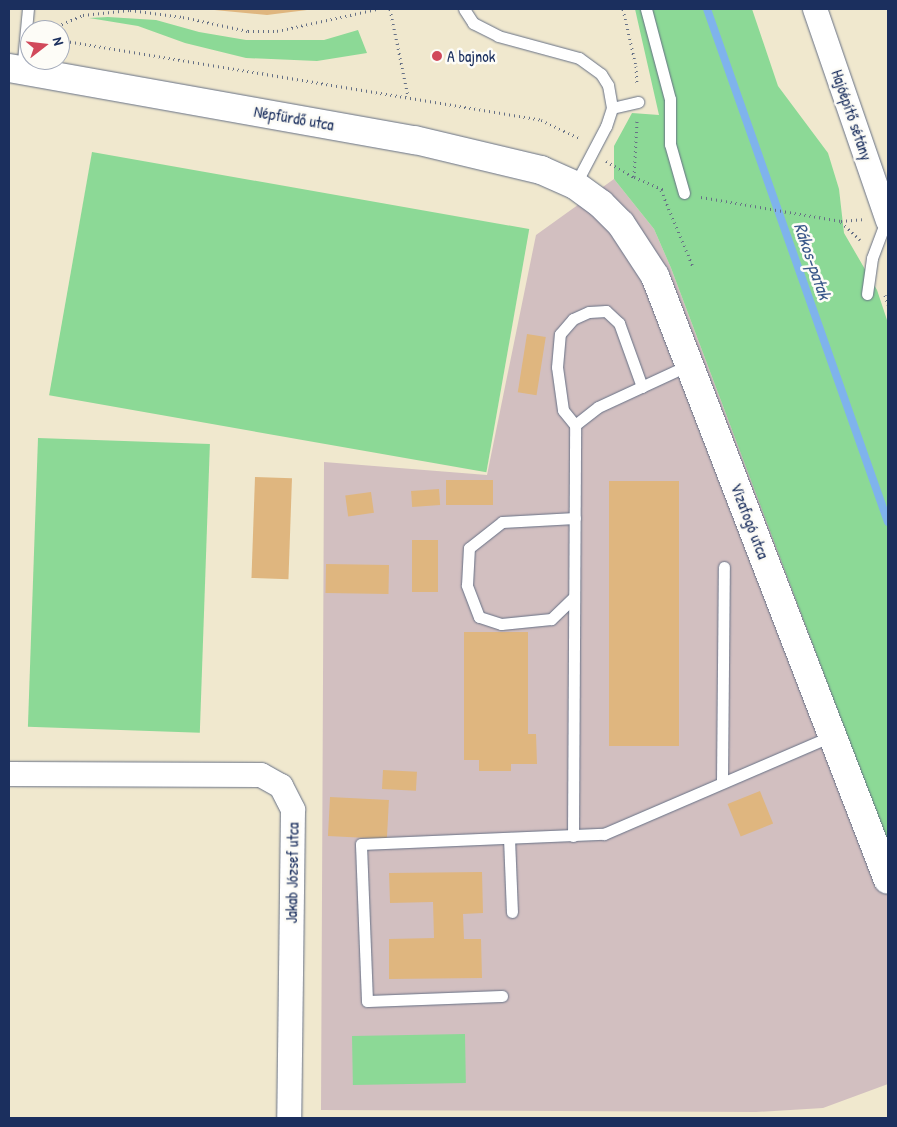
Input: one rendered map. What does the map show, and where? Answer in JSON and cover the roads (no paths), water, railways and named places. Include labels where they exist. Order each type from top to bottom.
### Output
[{"type":"street","name":"Hajóépítő sétány","points":[[815,9],[888,219]]},
{"type":"street","name":"Népfürdő utca","points":[[15,69],[415,140],[519,163],[575,185]]},
{"type":"street","name":"Vizafogó utca","points":[[575,185],[601,204],[639,248],[655,276],[888,880]]},
{"type":"street","name":"Jakab József utca","points":[[9,774],[261,775],[281,786],[293,810],[289,1118]]},
{"type":"lane","points":[[15,69],[28,9]]},
{"type":"lane","points":[[464,9],[473,23],[498,36],[535,44],[593,65],[608,85],[612,108],[594,150],[575,185]]},
{"type":"lane","points":[[646,9],[670,99],[670,144],[684,194]]},
{"type":"lane","points":[[612,108],[638,102]]},
{"type":"lane","points":[[867,294],[872,258],[888,219]]},
{"type":"lane","points":[[573,836],[575,425],[563,410],[557,367],[560,334],[573,319],[589,312],[606,311],[620,323],[642,386]]},
{"type":"lane","points":[[575,425],[598,407],[689,365]]},
{"type":"lane","points":[[574,597],[551,619],[501,624],[480,618],[467,585],[469,548],[502,522],[575,518]]},
{"type":"lane","points":[[722,782],[724,567]]},
{"type":"lane","points":[[502,996],[368,1001],[361,844],[604,834],[722,782],[834,736]]},
{"type":"lane","points":[[509,838],[512,912]]},
{"type":"waterway","name":"Rákos-patak","points":[[707,9],[888,522]]},
{"type":"place","name":"A bajnok","points":[[437,56]]}]
